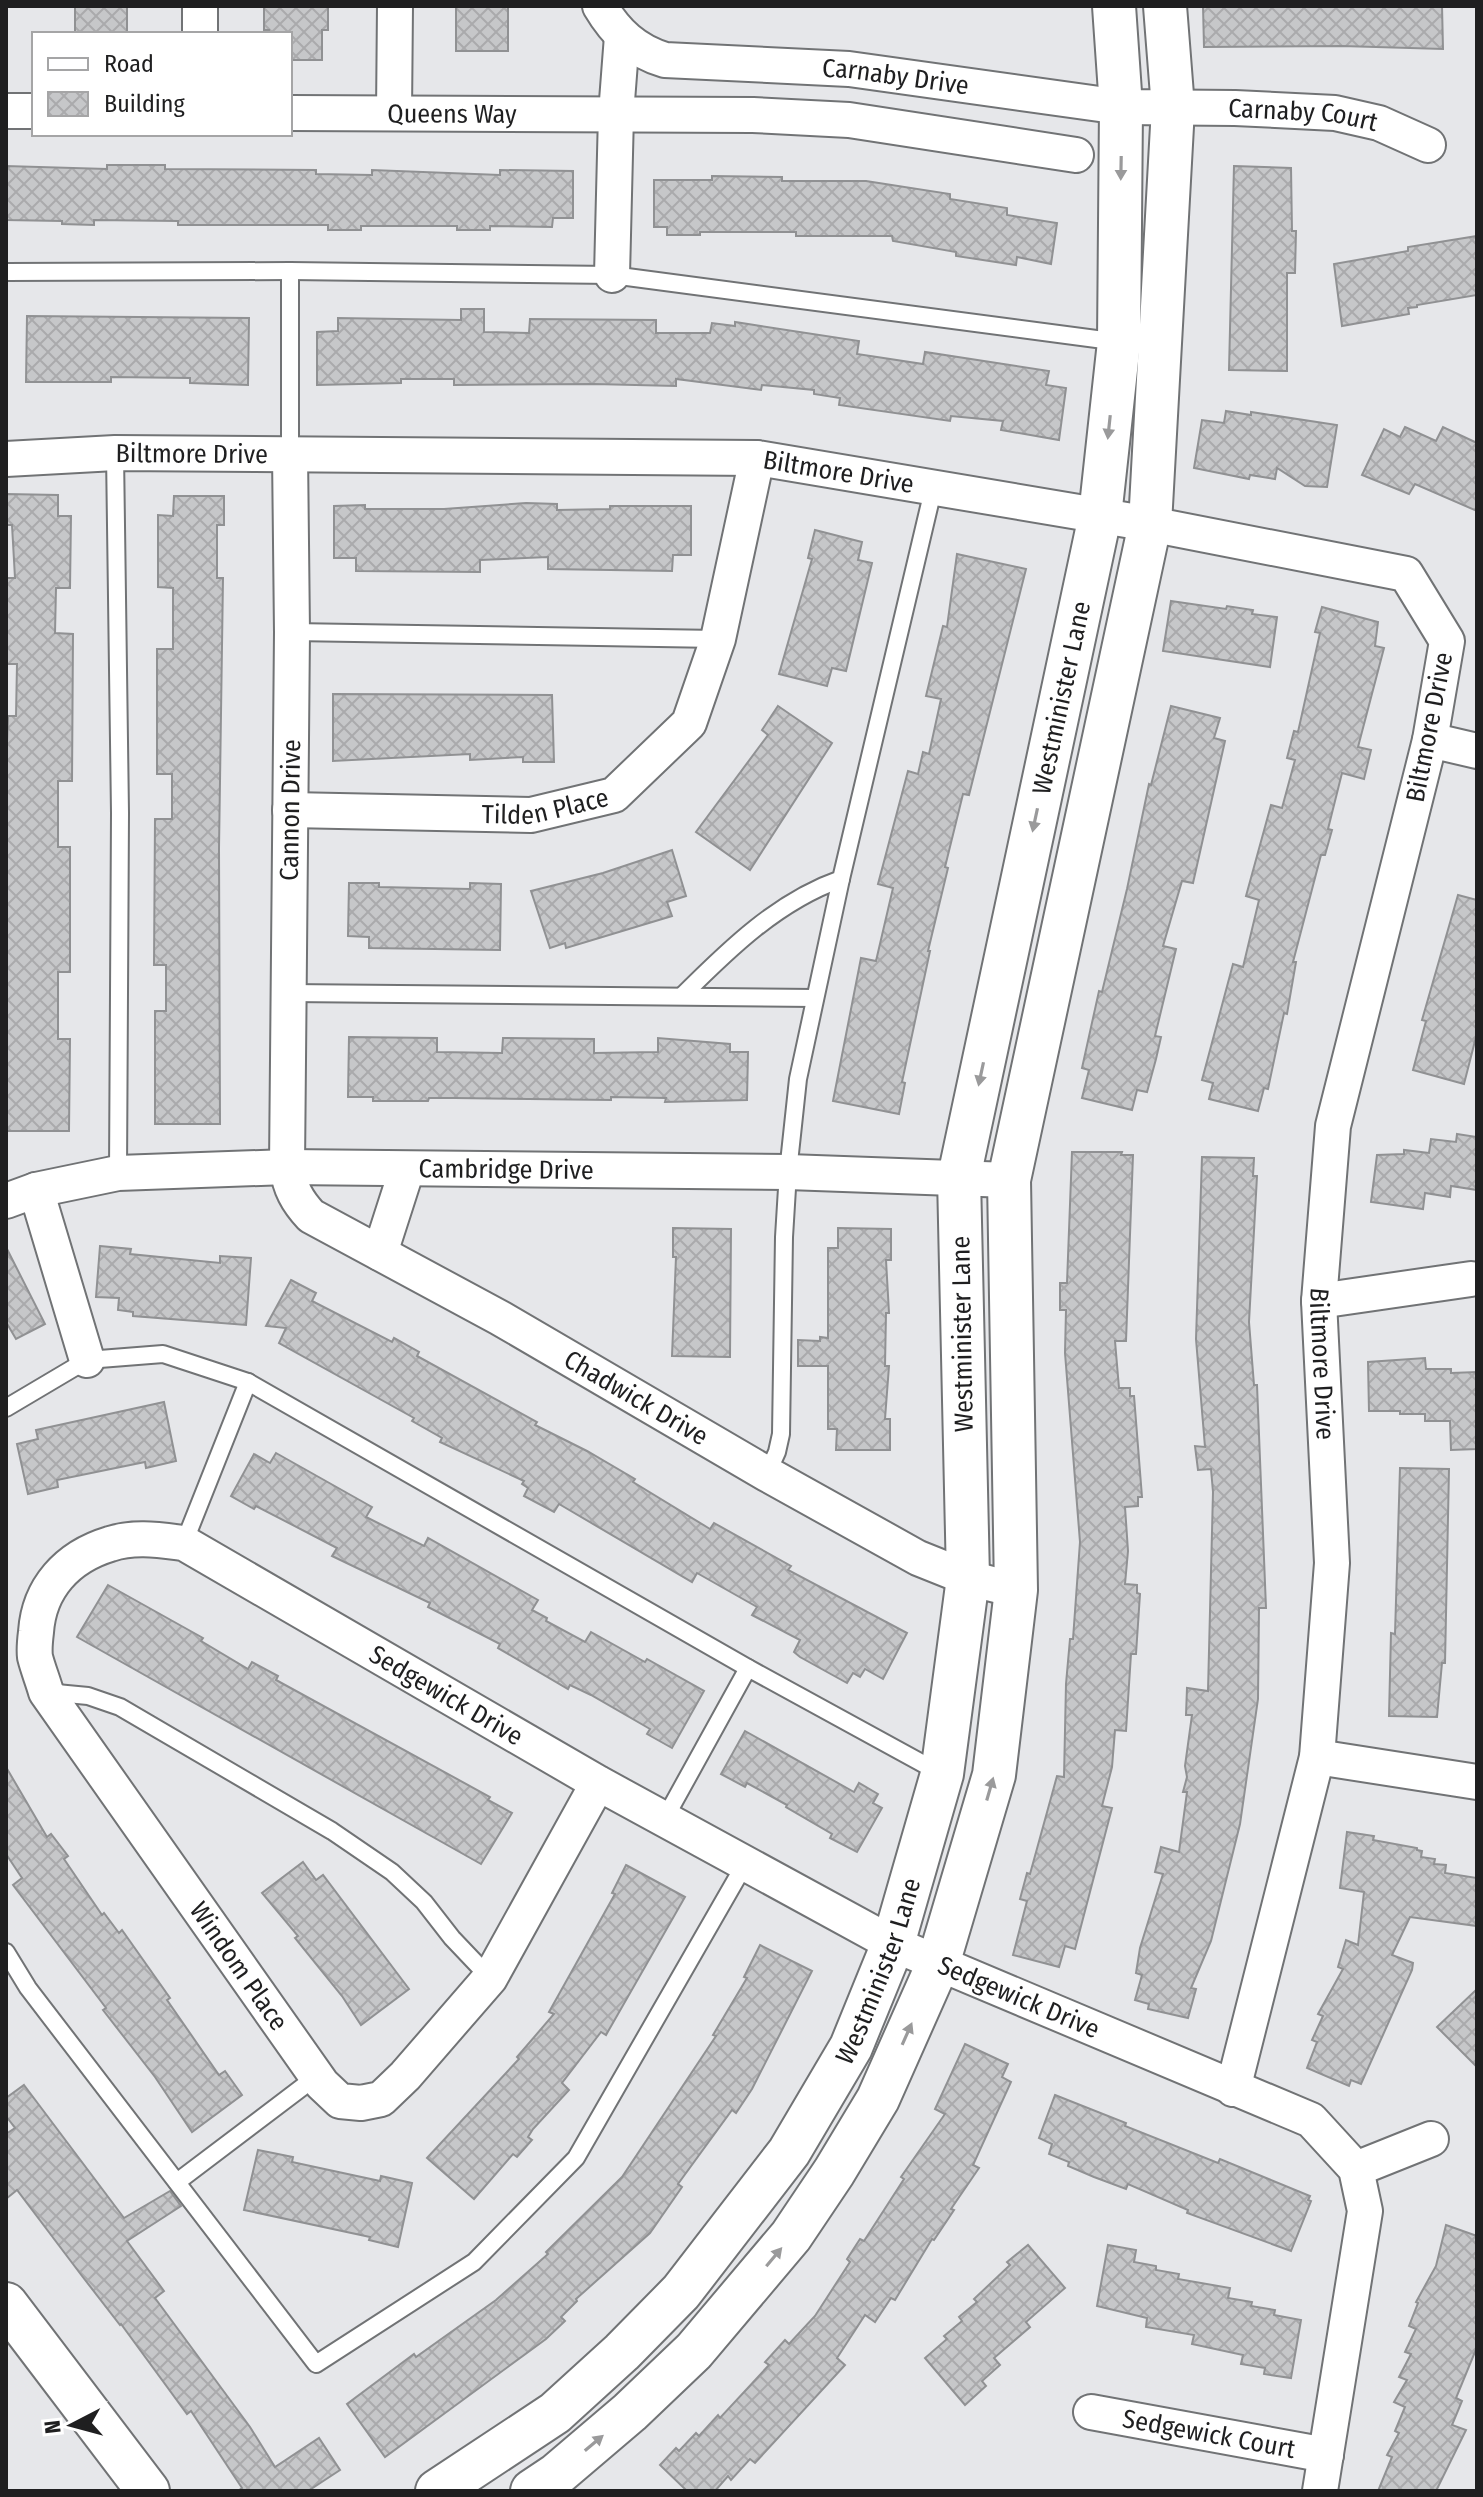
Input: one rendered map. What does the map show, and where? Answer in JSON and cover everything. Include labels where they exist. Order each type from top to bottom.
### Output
[{"type":"street","points":[[200,6],[200,32]]},
{"type":"street","points":[[394,113],[395,6]]},
{"type":"street","name":"Carnaby Drive","points":[[600,6],[622,36],[646,54],[665,60],[849,69],[1121,107],[1173,108]]},
{"type":"street","name":"Westminister Lane","points":[[437,2491],[555,2413],[622,2352],[681,2292],[789,2152],[851,2047],[893,1944],[942,1774],[968,1578],[959,1177],[1100,516],[1119,342],[1121,107],[1114,6]]},
{"type":"street","name":"Westminister Lane","points":[[532,2491],[556,2475],[619,2421],[694,2351],[791,2236],[878,2099],[938,1964],[994,1775],[1016,1590],[1009,1180],[1150,524],[1173,108],[1165,6]]},
{"type":"street","points":[[612,275],[616,114],[622,36]]},
{"type":"street","points":[[849,69],[849,120]]},
{"type":"street","name":"Carnaby Court","points":[[1173,108],[1335,113],[1379,123],[1428,145]]},
{"type":"street","points":[[6,111],[32,111]]},
{"type":"street","name":"Queens Way","points":[[292,113],[753,115],[849,120],[1076,155]]},
{"type":"street","name":"Biltmore Drive","points":[[6,459],[115,453],[757,458],[1150,524],[1406,574],[1447,641],[1430,740],[1333,1126],[1319,1301],[1332,1563],[1317,1757],[1233,2089]]},
{"type":"street","name":"Cannon Drive","points":[[287,1167],[292,632],[290,453]]},
{"type":"street","name":"Tilden Place","points":[[290,810],[531,815],[614,795],[689,723],[718,639],[757,458]]},
{"type":"street","points":[[1430,740],[1477,751]]},
{"type":"street","name":"Cambridge Drive","points":[[21,1196],[118,1173],[287,1167],[788,1172],[1009,1180]]},
{"type":"street","name":"Chadwick Drive","points":[[287,1167],[297,1200],[311,1216],[500,1318],[918,1558],[968,1578],[1016,1590]]},
{"type":"street","points":[[380,1253],[407,1169]]},
{"type":"street","points":[[21,1196],[87,1360]]},
{"type":"street","points":[[1319,1301],[1471,1279]]},
{"type":"street","name":"Windom Place","points":[[184,1543],[150,1539],[111,1543],[86,1554],[61,1571],[47,1587],[37,1615],[35,1654],[46,1692],[317,2076],[340,2101],[361,2103],[381,2099],[405,2076],[490,1978],[598,1783]]},
{"type":"street","name":"Sedgewick Drive","points":[[184,1543],[598,1783],[893,1944],[1311,2120],[1356,2169]]},
{"type":"street","points":[[1317,1757],[1477,1782]]},
{"type":"street","points":[[1320,2491],[1365,2211],[1356,2169],[1431,2139]]},
{"type":"street","points":[[6,2304],[148,2491]]},
{"type":"street","name":"Sedgewick Court","points":[[1091,2412],[1326,2455]]},
{"type":"lane","points":[[6,272],[290,271],[612,275],[1119,342]]},
{"type":"lane","points":[[290,271],[290,453]]},
{"type":"lane","points":[[115,453],[120,813],[118,1173]]},
{"type":"lane","points":[[767,1474],[781,1434],[784,1237],[798,1079],[841,879],[934,486]]},
{"type":"lane","points":[[292,632],[718,639]]},
{"type":"lane","points":[[683,995],[725,953],[762,923],[800,897],[841,879]]},
{"type":"lane","points":[[288,993],[815,998]]},
{"type":"lane","points":[[6,1408],[87,1360],[163,1354],[248,1382],[748,1668],[942,1774]]},
{"type":"lane","points":[[184,1543],[248,1382]]},
{"type":"lane","points":[[664,1820],[748,1668]]},
{"type":"lane","points":[[46,1692],[88,1696],[120,1707],[332,1831],[392,1872],[424,1902],[452,1938],[490,1978]]},
{"type":"lane","points":[[6,1952],[28,1988],[316,2364],[474,2262],[576,2158],[745,1864]]},
{"type":"lane","points":[[177,2182],[317,2076]]},
{"type":"building","points":[[75,6],[127,6],[127,32],[75,32]]},
{"type":"building","points":[[264,6],[328,6],[328,30],[322,30],[322,60],[292,60],[292,32],[264,30]]},
{"type":"building","points":[[456,6],[508,6],[508,51],[456,51]]},
{"type":"building","points":[[1203,6],[1442,6],[1443,49],[1204,47]]},
{"type":"building","points":[[107,165],[165,165],[165,169],[316,170],[316,174],[372,175],[372,170],[500,175],[500,170],[573,171],[573,218],[553,218],[552,227],[490,226],[490,230],[457,230],[457,226],[361,226],[361,230],[328,230],[328,225],[178,225],[178,221],[94,220],[94,225],[6,220],[6,166],[107,169]]},
{"type":"building","points":[[1234,166],[1291,168],[1292,231],[1296,231],[1295,273],[1287,273],[1287,371],[1229,370]]},
{"type":"building","points":[[712,176],[782,177],[782,181],[866,181],[950,194],[950,199],[1007,208],[1007,215],[1057,223],[1051,264],[1017,257],[1016,265],[956,256],[956,252],[893,241],[892,236],[796,236],[796,232],[667,235],[667,227],[654,227],[654,180],[712,180]]},
{"type":"building","points":[[1477,236],[1477,295],[1417,305],[1408,308],[1409,314],[1342,326],[1334,264],[1408,251],[1408,247]]},
{"type":"building","points":[[461,309],[484,309],[484,332],[529,333],[530,319],[656,320],[656,333],[710,333],[712,323],[735,326],[735,322],[859,341],[857,354],[923,364],[925,352],[1049,371],[1046,385],[1066,388],[1059,440],[1001,430],[1003,421],[951,416],[950,421],[839,405],[840,398],[814,394],[814,390],[762,385],[761,390],[676,379],[676,386],[454,385],[454,379],[401,379],[401,383],[317,385],[317,332],[338,331],[338,318],[461,320]]},
{"type":"building","points":[[27,316],[249,318],[248,385],[190,383],[190,378],[111,377],[111,382],[26,382]]},
{"type":"building","points":[[1226,411],[1337,425],[1327,487],[1305,486],[1277,468],[1275,479],[1250,475],[1249,479],[1194,468],[1202,420],[1224,423]]},
{"type":"building","points":[[1405,427],[1436,441],[1443,427],[1477,443],[1477,511],[1415,484],[1409,494],[1362,475],[1384,429],[1400,437]]},
{"type":"building","points":[[6,494],[58,495],[58,516],[71,516],[70,588],[56,588],[55,633],[73,634],[72,781],[58,781],[58,847],[70,847],[70,972],[58,972],[58,1039],[70,1039],[69,1131],[6,1131],[6,770],[8,716],[16,716],[17,664],[6,664],[6,578],[15,578],[12,525],[6,525]]},
{"type":"building","points":[[174,496],[224,496],[224,525],[217,525],[217,578],[223,578],[219,849],[220,1124],[155,1124],[155,1011],[166,1011],[166,965],[154,965],[155,819],[172,819],[172,774],[157,774],[157,649],[173,649],[173,588],[158,587],[158,515],[173,516]]},
{"type":"building","points":[[557,504],[557,510],[610,509],[610,506],[691,506],[691,555],[673,555],[672,571],[548,569],[548,557],[480,560],[480,572],[356,571],[356,558],[334,558],[334,506],[444,509]]},
{"type":"building","points":[[815,530],[862,542],[858,560],[872,563],[846,671],[832,668],[827,686],[779,674],[812,559],[808,558]]},
{"type":"building","points":[[957,554],[1026,569],[969,795],[963,794],[945,867],[948,868],[928,951],[902,1082],[905,1083],[899,1114],[833,1101],[861,958],[876,961],[893,888],[878,884],[908,771],[918,774],[923,752],[929,754],[941,699],[926,696],[943,626],[947,627]]},
{"type":"building","points":[[1171,601],[1226,609],[1227,606],[1253,610],[1252,614],[1277,617],[1270,667],[1163,651]]},
{"type":"building","points":[[1322,607],[1378,622],[1375,646],[1384,648],[1358,747],[1371,750],[1364,779],[1342,773],[1328,829],[1332,830],[1325,855],[1321,855],[1293,962],[1296,962],[1287,1014],[1284,1013],[1268,1089],[1264,1088],[1258,1111],[1209,1099],[1213,1083],[1202,1080],[1233,964],[1243,967],[1259,900],[1246,896],[1271,805],[1282,808],[1295,760],[1287,758],[1294,731],[1298,732],[1320,633],[1315,632]]},
{"type":"building","points":[[333,694],[552,695],[554,762],[523,762],[523,757],[470,760],[470,754],[333,761]]},
{"type":"building","points":[[778,706],[832,743],[750,870],[696,832],[768,735],[762,730]]},
{"type":"building","points":[[1171,706],[1220,718],[1214,738],[1225,741],[1193,883],[1182,881],[1163,946],[1176,949],[1155,1036],[1161,1037],[1156,1059],[1147,1092],[1137,1090],[1132,1110],[1082,1098],[1089,1070],[1082,1068],[1127,889],[1149,784]]},
{"type":"building","points":[[672,850],[686,896],[667,902],[672,916],[566,948],[565,943],[550,948],[531,891],[603,873]]},
{"type":"building","points":[[349,883],[379,883],[379,887],[470,889],[470,883],[501,884],[500,950],[369,948],[369,937],[348,936]]},
{"type":"building","points":[[1458,895],[1477,900],[1477,1033],[1464,1084],[1413,1070],[1426,1021],[1422,1020]]},
{"type":"building","points":[[349,1037],[437,1038],[437,1052],[502,1053],[503,1038],[594,1039],[594,1053],[658,1052],[658,1038],[730,1044],[730,1052],[748,1052],[747,1100],[665,1102],[666,1098],[611,1097],[611,1100],[429,1098],[428,1101],[373,1101],[373,1097],[348,1097]]},
{"type":"building","points":[[1457,1134],[1477,1137],[1477,1190],[1451,1186],[1450,1197],[1425,1193],[1423,1209],[1371,1202],[1377,1155],[1404,1154],[1404,1150],[1429,1153],[1431,1139],[1456,1142]]},
{"type":"building","points":[[1072,1152],[1122,1152],[1121,1155],[1133,1155],[1126,1341],[1115,1341],[1119,1388],[1130,1388],[1130,1396],[1134,1396],[1142,1497],[1138,1497],[1138,1506],[1125,1507],[1128,1551],[1125,1584],[1137,1585],[1137,1593],[1140,1594],[1136,1654],[1131,1654],[1126,1731],[1115,1730],[1112,1767],[1102,1806],[1112,1808],[1075,1949],[1065,1946],[1059,1967],[1013,1955],[1027,1901],[1020,1899],[1027,1873],[1030,1874],[1057,1776],[1064,1777],[1066,1684],[1070,1639],[1073,1639],[1080,1542],[1065,1353],[1066,1310],[1060,1310],[1060,1283],[1067,1283]]},
{"type":"building","points":[[1202,1157],[1254,1158],[1253,1176],[1257,1176],[1249,1322],[1254,1385],[1257,1385],[1266,1608],[1259,1608],[1258,1699],[1240,1824],[1211,1941],[1191,1988],[1196,1989],[1188,2018],[1148,2009],[1149,2004],[1135,2000],[1142,1975],[1136,1973],[1140,1948],[1163,1874],[1155,1872],[1161,1847],[1179,1852],[1192,1715],[1186,1715],[1187,1688],[1208,1691],[1213,1492],[1211,1469],[1198,1470],[1195,1446],[1205,1447],[1196,1339]]},
{"type":"building","points":[[673,1228],[731,1229],[730,1357],[672,1356],[676,1257],[673,1257]]},
{"type":"building","points":[[838,1228],[891,1229],[891,1260],[886,1260],[889,1313],[886,1313],[885,1366],[889,1366],[885,1419],[890,1419],[890,1450],[836,1450],[837,1429],[828,1429],[828,1366],[798,1366],[798,1340],[820,1341],[820,1337],[828,1338],[828,1248],[838,1248]]},
{"type":"building","points":[[100,1246],[131,1249],[130,1254],[220,1263],[220,1256],[251,1258],[246,1325],[133,1316],[133,1312],[118,1310],[119,1298],[96,1297]]},
{"type":"building","points":[[6,1247],[45,1324],[16,1339],[6,1322]]},
{"type":"building","points":[[291,1280],[316,1293],[312,1301],[392,1342],[394,1338],[419,1352],[417,1356],[635,1479],[633,1482],[710,1529],[714,1523],[791,1566],[788,1570],[907,1633],[883,1679],[865,1669],[860,1677],[853,1673],[847,1683],[800,1657],[794,1652],[800,1640],[752,1615],[757,1607],[697,1573],[692,1582],[559,1504],[554,1512],[524,1496],[528,1488],[522,1484],[524,1481],[440,1442],[442,1438],[412,1421],[414,1418],[279,1343],[286,1328],[266,1326]]},
{"type":"building","points":[[1425,1358],[1426,1369],[1451,1369],[1451,1373],[1477,1372],[1477,1449],[1451,1450],[1450,1421],[1425,1421],[1425,1414],[1369,1411],[1368,1362]]},
{"type":"building","points":[[164,1402],[176,1461],[146,1468],[145,1462],[57,1480],[58,1487],[28,1494],[17,1444],[38,1439],[36,1430]]},
{"type":"building","points":[[276,1453],[372,1507],[366,1517],[424,1546],[428,1538],[538,1600],[532,1610],[547,1618],[546,1621],[585,1642],[591,1632],[704,1691],[672,1748],[647,1734],[650,1729],[591,1695],[570,1685],[568,1689],[498,1648],[500,1644],[428,1607],[430,1603],[332,1556],[337,1548],[231,1496],[254,1454],[270,1463]]},
{"type":"building","points":[[1400,1468],[1449,1469],[1445,1663],[1442,1663],[1437,1717],[1389,1716]]},
{"type":"building","points":[[108,1585],[203,1638],[201,1641],[248,1669],[252,1662],[278,1676],[276,1680],[490,1797],[488,1800],[512,1813],[481,1864],[77,1637]]},
{"type":"building","points":[[745,1731],[854,1792],[859,1783],[878,1794],[873,1803],[882,1808],[857,1852],[830,1838],[832,1834],[787,1805],[747,1783],[745,1787],[721,1774]]},
{"type":"building","points":[[6,1767],[47,1837],[51,1834],[68,1856],[64,1859],[102,1915],[104,1913],[119,1933],[122,1930],[219,2075],[225,2071],[242,2095],[192,2132],[155,2077],[103,2010],[106,2008],[13,1885],[22,1878],[6,1854]]},
{"type":"building","points":[[1347,1832],[1417,1848],[1422,1851],[1421,1857],[1435,1859],[1434,1864],[1446,1865],[1445,1873],[1477,1878],[1477,1926],[1410,1917],[1392,1955],[1413,1963],[1412,1970],[1361,2084],[1351,2080],[1349,2086],[1307,2068],[1317,2042],[1312,2040],[1323,2016],[1318,2014],[1343,1969],[1338,1967],[1346,1940],[1358,1945],[1364,1892],[1340,1888]]},
{"type":"building","points":[[303,1862],[316,1880],[323,1875],[409,1989],[361,2025],[295,1938],[298,1936],[262,1893]]},
{"type":"building","points":[[626,1865],[685,1897],[606,2035],[601,2032],[562,2083],[569,2090],[533,2129],[528,2137],[532,2140],[517,2157],[513,2154],[474,2199],[427,2158],[519,2059],[517,2057],[554,2014],[549,2012],[615,1894],[612,1893]]},
{"type":"building","points":[[760,1945],[812,1971],[752,2089],[736,2113],[732,2110],[678,2184],[682,2187],[650,2233],[576,2299],[561,2317],[565,2321],[546,2339],[385,2457],[347,2404],[414,2354],[416,2357],[496,2300],[548,2254],[546,2252],[622,2177],[716,2036],[713,2035],[747,1978],[744,1977]]},
{"type":"building","points":[[1477,1989],[1477,2067],[1437,2027]]},
{"type":"building","points":[[965,2044],[1008,2064],[1002,2077],[1011,2082],[973,2165],[979,2168],[951,2209],[954,2210],[932,2239],[895,2300],[891,2298],[875,2322],[865,2315],[837,2358],[845,2365],[755,2463],[750,2459],[731,2480],[728,2476],[715,2491],[687,2491],[660,2465],[696,2433],[699,2436],[718,2415],[720,2418],[769,2365],[765,2362],[785,2340],[789,2344],[815,2316],[850,2262],[847,2259],[860,2239],[864,2241],[904,2179],[901,2177],[945,2114],[935,2109]]},
{"type":"building","points":[[24,2085],[124,2218],[170,2191],[181,2206],[127,2241],[164,2291],[155,2298],[250,2427],[275,2467],[319,2438],[340,2470],[308,2491],[238,2491],[242,2488],[191,2411],[187,2414],[17,2190],[6,2199],[6,2134],[15,2128],[6,2116],[6,2098]]},
{"type":"building","points":[[1055,2095],[1218,2163],[1220,2159],[1310,2196],[1308,2200],[1311,2201],[1291,2251],[1187,2213],[1188,2210],[1128,2184],[1126,2189],[1094,2177],[1049,2154],[1052,2144],[1039,2138]]},
{"type":"building","points":[[258,2150],[293,2157],[292,2162],[380,2181],[381,2176],[412,2183],[398,2247],[369,2240],[370,2237],[244,2210]]},
{"type":"building","points":[[1446,2225],[1477,2236],[1477,2347],[1456,2398],[1462,2401],[1452,2425],[1466,2430],[1436,2491],[1378,2491],[1392,2457],[1387,2455],[1399,2433],[1395,2431],[1405,2407],[1394,2402],[1407,2380],[1399,2377],[1411,2354],[1405,2352],[1416,2329],[1409,2326],[1416,2302],[1436,2266]]},
{"type":"building","points":[[1028,2245],[1065,2288],[1026,2322],[1030,2327],[994,2358],[1000,2365],[982,2381],[986,2386],[965,2405],[925,2358],[947,2339],[944,2336],[962,2321],[959,2317],[977,2302],[974,2299],[1010,2265],[1007,2262]]},
{"type":"building","points":[[1108,2245],[1136,2250],[1134,2262],[1179,2274],[1178,2279],[1230,2288],[1228,2298],[1252,2302],[1251,2306],[1275,2310],[1274,2315],[1301,2320],[1291,2378],[1264,2374],[1265,2368],[1241,2364],[1243,2355],[1192,2344],[1194,2335],[1146,2327],[1147,2318],[1097,2306]]}]
